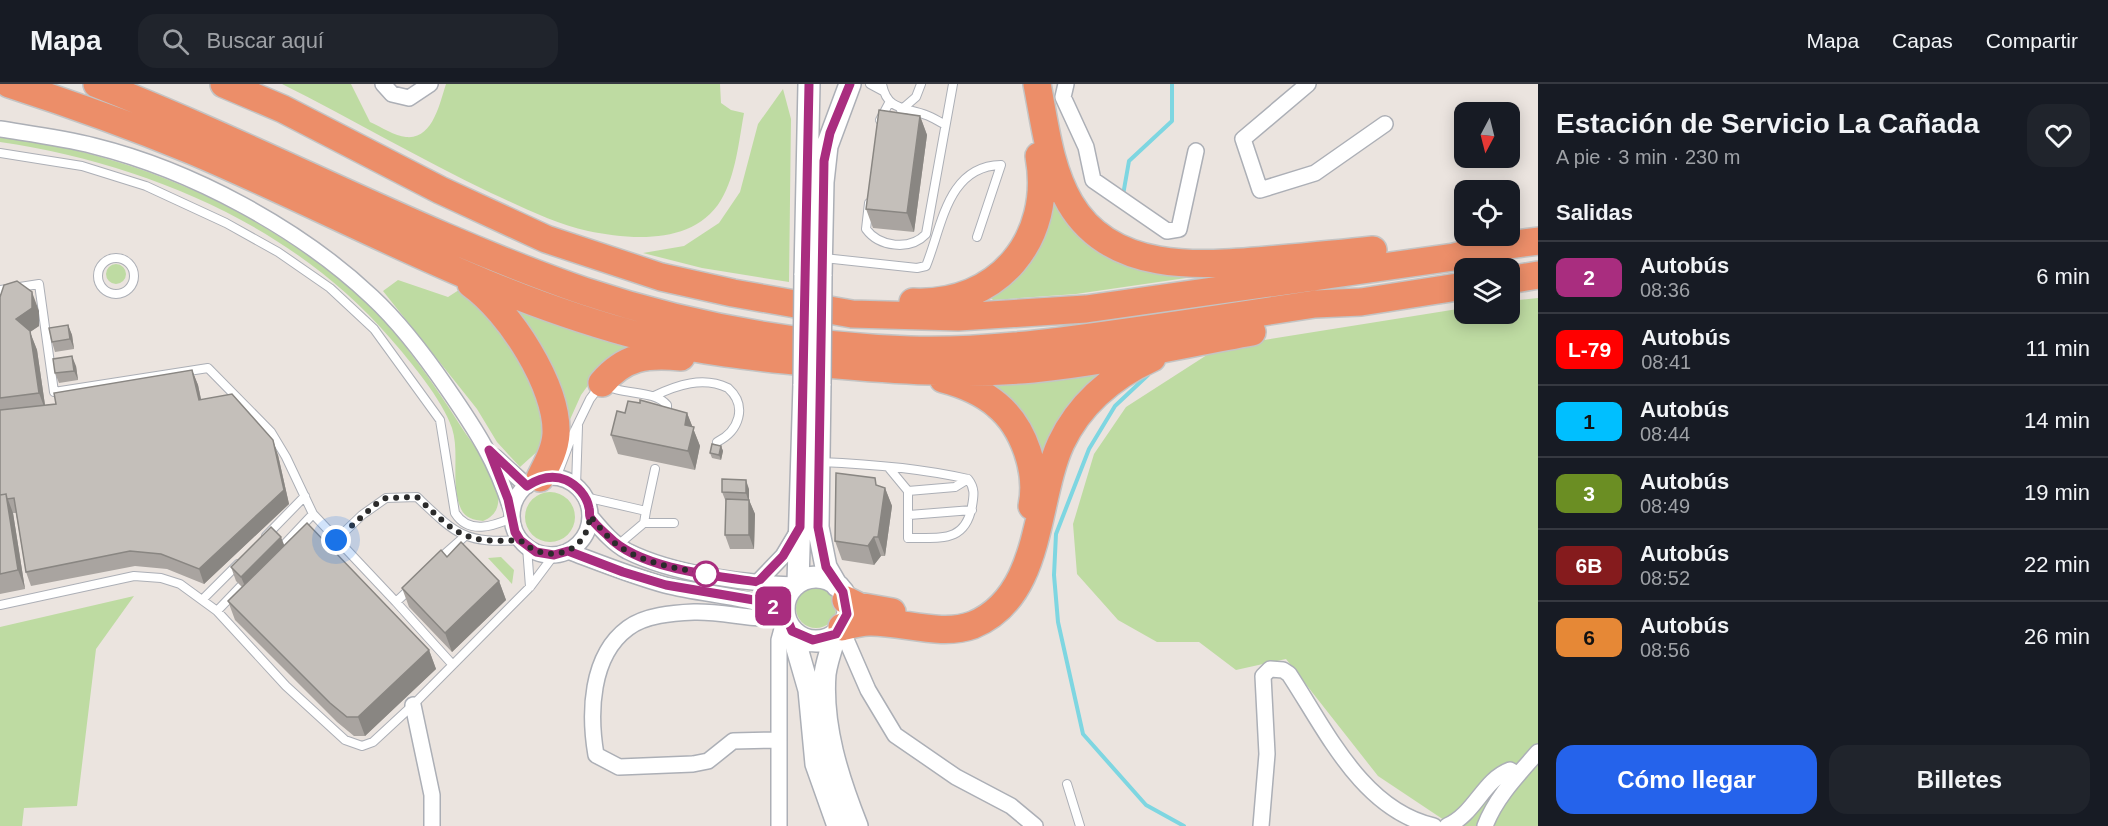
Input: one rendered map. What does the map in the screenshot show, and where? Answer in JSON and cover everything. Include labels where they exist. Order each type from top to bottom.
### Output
[{"type":"highway","points":[[9,84],[90,110],[194,152],[445,266],[522,297],[644,337],[757,358],[913,372],[1033,369],[1316,320],[1361,302]]},
{"type":"highway","points":[[97,84],[243,145],[462,244],[535,273],[636,307],[739,331],[853,346],[967,350],[1024,346],[1315,304],[1361,302],[1454,288]]},
{"type":"highway","points":[[224,84],[283,109],[440,190],[546,239],[661,277],[733,293],[852,314],[907,317],[1012,315],[1086,309],[1454,257],[1488,248],[1538,240]]},
{"type":"highway","points":[[797,304],[852,299],[923,302],[948,298],[984,287],[1008,268],[1029,240],[1036,225],[1043,192],[1043,177],[1026,84]]},
{"type":"highway","points":[[1037,84],[1051,154],[1071,205],[1104,239],[1145,258],[1165,262],[1210,265],[1452,242],[1488,248]]},
{"type":"highway","points":[[445,266],[476,288],[501,312],[537,369],[551,404],[556,432],[551,455],[541,480]]},
{"type":"highway","points":[[1520,278],[1538,275]]},
{"type":"highway","points":[[839,630],[868,622],[951,629],[970,626],[986,618],[1007,600],[1024,572],[1062,443],[1087,405],[1108,383],[1134,366],[1180,345]]},
{"type":"highway","points":[[602,383],[615,368],[636,357],[664,355],[725,361],[757,358]]},
{"type":"highway","points":[[842,593],[858,606],[957,617],[983,609],[1001,592],[1016,568],[1033,501],[1032,470],[1026,447],[998,405],[974,390],[913,372]]},
{"type":"main road","points":[[809,84],[816,270]]},
{"type":"main road","points":[[838,826],[816,764],[809,690],[787,621],[786,596],[796,583],[812,384],[816,270],[827,146],[850,84]]},
{"type":"main road","points":[[812,384],[819,462],[820,545],[826,567],[842,593],[847,614],[827,664],[825,694],[834,762],[853,817]]},
{"type":"main road","points":[[796,583],[818,577],[842,593]]},
{"type":"main road","points":[[787,621],[813,640],[839,630]]},
{"type":"street","points":[[383,84],[392,94],[409,98],[430,84]]},
{"type":"street","points":[[1066,84],[1063,97],[1086,147],[1094,180],[1167,231],[1179,229],[1196,151]]},
{"type":"street","points":[[1308,84],[1243,139],[1260,190],[1315,173],[1385,124]]},
{"type":"street","points":[[0,129],[95,146],[158,167],[235,202],[287,232],[343,272],[391,315],[441,379],[489,450],[524,544],[536,552],[561,553],[666,585],[754,600],[787,621]]},
{"type":"street","points":[[489,450],[541,480],[580,491],[590,516],[618,545],[646,559],[678,568],[758,582],[796,583]]},
{"type":"street","points":[[512,515],[518,496],[541,480]]},
{"type":"street","points":[[561,553],[582,540],[587,531],[590,516]]},
{"type":"street","points":[[758,582],[783,556],[800,527]]},
{"type":"street","points":[[778,740],[733,741],[708,760],[693,764],[620,767],[596,755],[591,726],[596,678],[613,644],[627,628],[649,617],[694,612],[787,621]]},
{"type":"street","points":[[779,826],[779,640],[787,621]]},
{"type":"street","points":[[839,630],[868,690],[895,735],[956,777],[1011,806],[1035,826]]},
{"type":"street","points":[[1261,826],[1267,754],[1263,676],[1270,669],[1283,670],[1289,674],[1348,765],[1372,792],[1392,807],[1434,826]]},
{"type":"street","points":[[413,705],[432,795],[432,826]]},
{"type":"street","points":[[1485,826],[1493,808],[1517,774],[1538,752]]},
{"type":"street","points":[[1448,826],[1460,821],[1498,774],[1510,770],[1517,774]]},
{"type":"street","points":[[853,817],[870,826]]},
{"type":"lane","points":[[870,84],[883,87],[889,103],[901,110],[926,115],[944,124]]},
{"type":"lane","points":[[901,110],[916,97],[921,84]]},
{"type":"lane","points":[[870,194],[866,230],[873,239],[894,245],[918,242],[926,234],[953,84]]},
{"type":"lane","points":[[877,134],[878,122],[889,103]]},
{"type":"lane","points":[[0,153],[82,166],[146,186],[226,223],[305,271],[374,328],[441,420],[456,513],[459,519],[472,527],[480,527],[512,515]]},
{"type":"lane","points":[[816,270],[926,266],[939,224],[953,193],[968,176],[987,165],[1001,165],[977,237]]},
{"type":"lane","points":[[119,258],[132,266],[134,280],[128,290],[112,294],[102,288],[98,273],[105,261],[119,258]]},
{"type":"lane","points":[[0,290],[39,284],[54,392],[208,368],[271,432],[286,457],[313,514],[452,664]]},
{"type":"lane","points":[[654,396],[685,384],[699,382],[728,388],[738,405],[738,422],[726,437],[717,442]]},
{"type":"lane","points":[[541,480],[578,426],[590,399],[602,383],[613,391],[654,396],[667,405],[666,421]]},
{"type":"lane","points":[[578,426],[580,491],[646,511]]},
{"type":"lane","points":[[819,462],[889,468],[968,479],[974,486],[972,510],[964,528],[954,536],[908,538],[908,491],[889,468]]},
{"type":"lane","points":[[644,523],[656,469]]},
{"type":"lane","points":[[908,491],[955,487],[968,479]]},
{"type":"lane","points":[[258,544],[305,496]]},
{"type":"lane","points":[[336,540],[376,504],[386,498],[417,497],[454,532],[464,537],[524,544],[530,587]]},
{"type":"lane","points":[[909,515],[972,510]]},
{"type":"lane","points":[[282,547],[313,514]]},
{"type":"lane","points":[[618,545],[644,523],[674,523]]},
{"type":"lane","points":[[428,570],[464,537]]},
{"type":"lane","points":[[0,605],[134,576],[170,581],[203,599],[217,611],[286,686],[350,744],[362,746],[373,742],[413,705],[561,553]]},
{"type":"lane","points":[[203,599],[242,560]]},
{"type":"lane","points":[[396,603],[420,578]]},
{"type":"lane","points":[[217,611],[242,586]]},
{"type":"lane","points":[[1067,784],[1080,826]]},
{"type":"green space","points":[[282,84],[351,84],[370,122],[406,137],[423,133],[429,126],[438,109],[446,84],[720,84],[721,103],[731,110],[744,113],[730,180],[721,200],[709,215],[679,232],[661,236],[624,236],[588,231],[551,220],[438,167]]},
{"type":"green space","points":[[783,89],[791,119],[789,282],[702,268],[643,253],[684,246],[719,223],[740,192],[758,124]]},
{"type":"green space","points":[[0,136],[84,153],[162,177],[200,193],[274,233],[339,278],[380,316],[439,392],[489,470],[498,495],[496,510],[483,521],[465,515],[461,509],[456,489],[452,428],[441,405],[416,369],[390,338],[351,298],[308,263],[262,232],[213,206],[161,183],[54,152],[0,142]]},
{"type":"green space","points":[[1054,189],[1170,274],[1193,277],[1076,294],[993,300],[990,297],[1025,260],[1041,237],[1052,208]]},
{"type":"green space","points":[[112,264],[120,264],[126,270],[126,278],[120,284],[112,284],[106,278],[106,270]]},
{"type":"green space","points":[[398,280],[448,297],[462,288],[511,342],[536,394],[544,428],[540,449],[520,467],[497,442],[477,409],[383,291]]},
{"type":"green space","points":[[1538,298],[1538,826],[1453,826],[1378,776],[1286,659],[1236,670],[1199,642],[1157,642],[1118,620],[1077,574],[1073,524],[1094,454],[1126,407],[1210,353],[1258,341],[1454,310],[1454,324],[1520,324],[1520,300]]},
{"type":"green space","points":[[511,307],[646,347],[600,369],[581,395],[568,424]]},
{"type":"green space","points":[[1115,368],[1045,474],[976,380]]},
{"type":"green space","points":[[550,492],[564,496],[571,503],[575,517],[571,531],[564,538],[550,542],[536,538],[529,531],[525,517],[529,503],[536,496]]},
{"type":"green space","points":[[501,557],[514,570],[512,584],[488,558]]},
{"type":"green space","points":[[816,588],[830,594],[836,608],[830,622],[816,628],[802,622],[796,608],[802,594]]},
{"type":"green space","points":[[134,596],[96,649],[77,806],[24,808],[22,826],[0,826],[0,627]]},
{"type":"building","points":[[879,110],[920,116],[907,213],[866,209]]},
{"type":"building","points":[[17,281],[32,292],[32,308],[16,319],[30,331],[39,393],[0,398],[0,297],[4,285]]},
{"type":"building","points":[[68,325],[70,339],[52,342],[49,328]]},
{"type":"building","points":[[72,356],[74,371],[55,373],[53,359]]},
{"type":"building","points":[[192,370],[199,400],[232,394],[273,440],[284,490],[199,569],[161,554],[130,551],[26,572],[14,498],[7,499],[6,494],[0,495],[0,410],[56,404],[54,393]]},
{"type":"building","points":[[640,400],[687,413],[685,425],[694,427],[688,451],[611,435],[617,411],[625,413],[628,401],[640,403]]},
{"type":"building","points":[[712,444],[721,446],[719,455],[710,453]]},
{"type":"building","points":[[836,473],[875,478],[876,485],[885,488],[878,537],[874,537],[868,546],[835,541]]},
{"type":"building","points":[[722,479],[746,480],[746,493],[722,492]]},
{"type":"building","points":[[6,494],[18,570],[0,574],[0,495]]},
{"type":"building","points":[[726,499],[749,500],[749,535],[725,535]]},
{"type":"building","points":[[307,523],[429,650],[358,717],[347,717],[330,703],[228,601]]},
{"type":"building","points":[[271,527],[281,537],[241,577],[231,567]]},
{"type":"building","points":[[461,542],[499,581],[445,633],[402,588],[441,550],[447,557]]},
{"type":"waterway","points":[[1123,195],[1129,161],[1172,121],[1172,84]]},
{"type":"waterway","points":[[1148,375],[1115,406],[1089,449],[1056,534],[1054,575],[1058,622],[1083,734],[1146,805],[1184,826]]},
{"type":"bus line","name":"2","points":[[809,84],[800,527],[775,566],[758,582],[730,579],[646,559],[627,551],[611,539],[590,516],[585,497],[576,486],[566,480],[540,478],[527,486],[489,450],[508,499],[515,532],[527,547],[536,552],[554,555],[568,551],[623,572],[666,585],[758,601],[784,611],[788,624],[798,636],[821,640],[836,634],[842,627],[848,607],[843,592],[826,567],[818,527],[824,161],[830,133],[850,84]]},
{"type":"route","points":[[336,540],[376,504],[386,498],[417,497],[454,532],[464,537],[493,542],[520,540],[536,552],[554,555],[574,548],[582,540],[587,531],[590,516],[611,539],[627,551],[678,568],[713,575],[706,574]]}]
